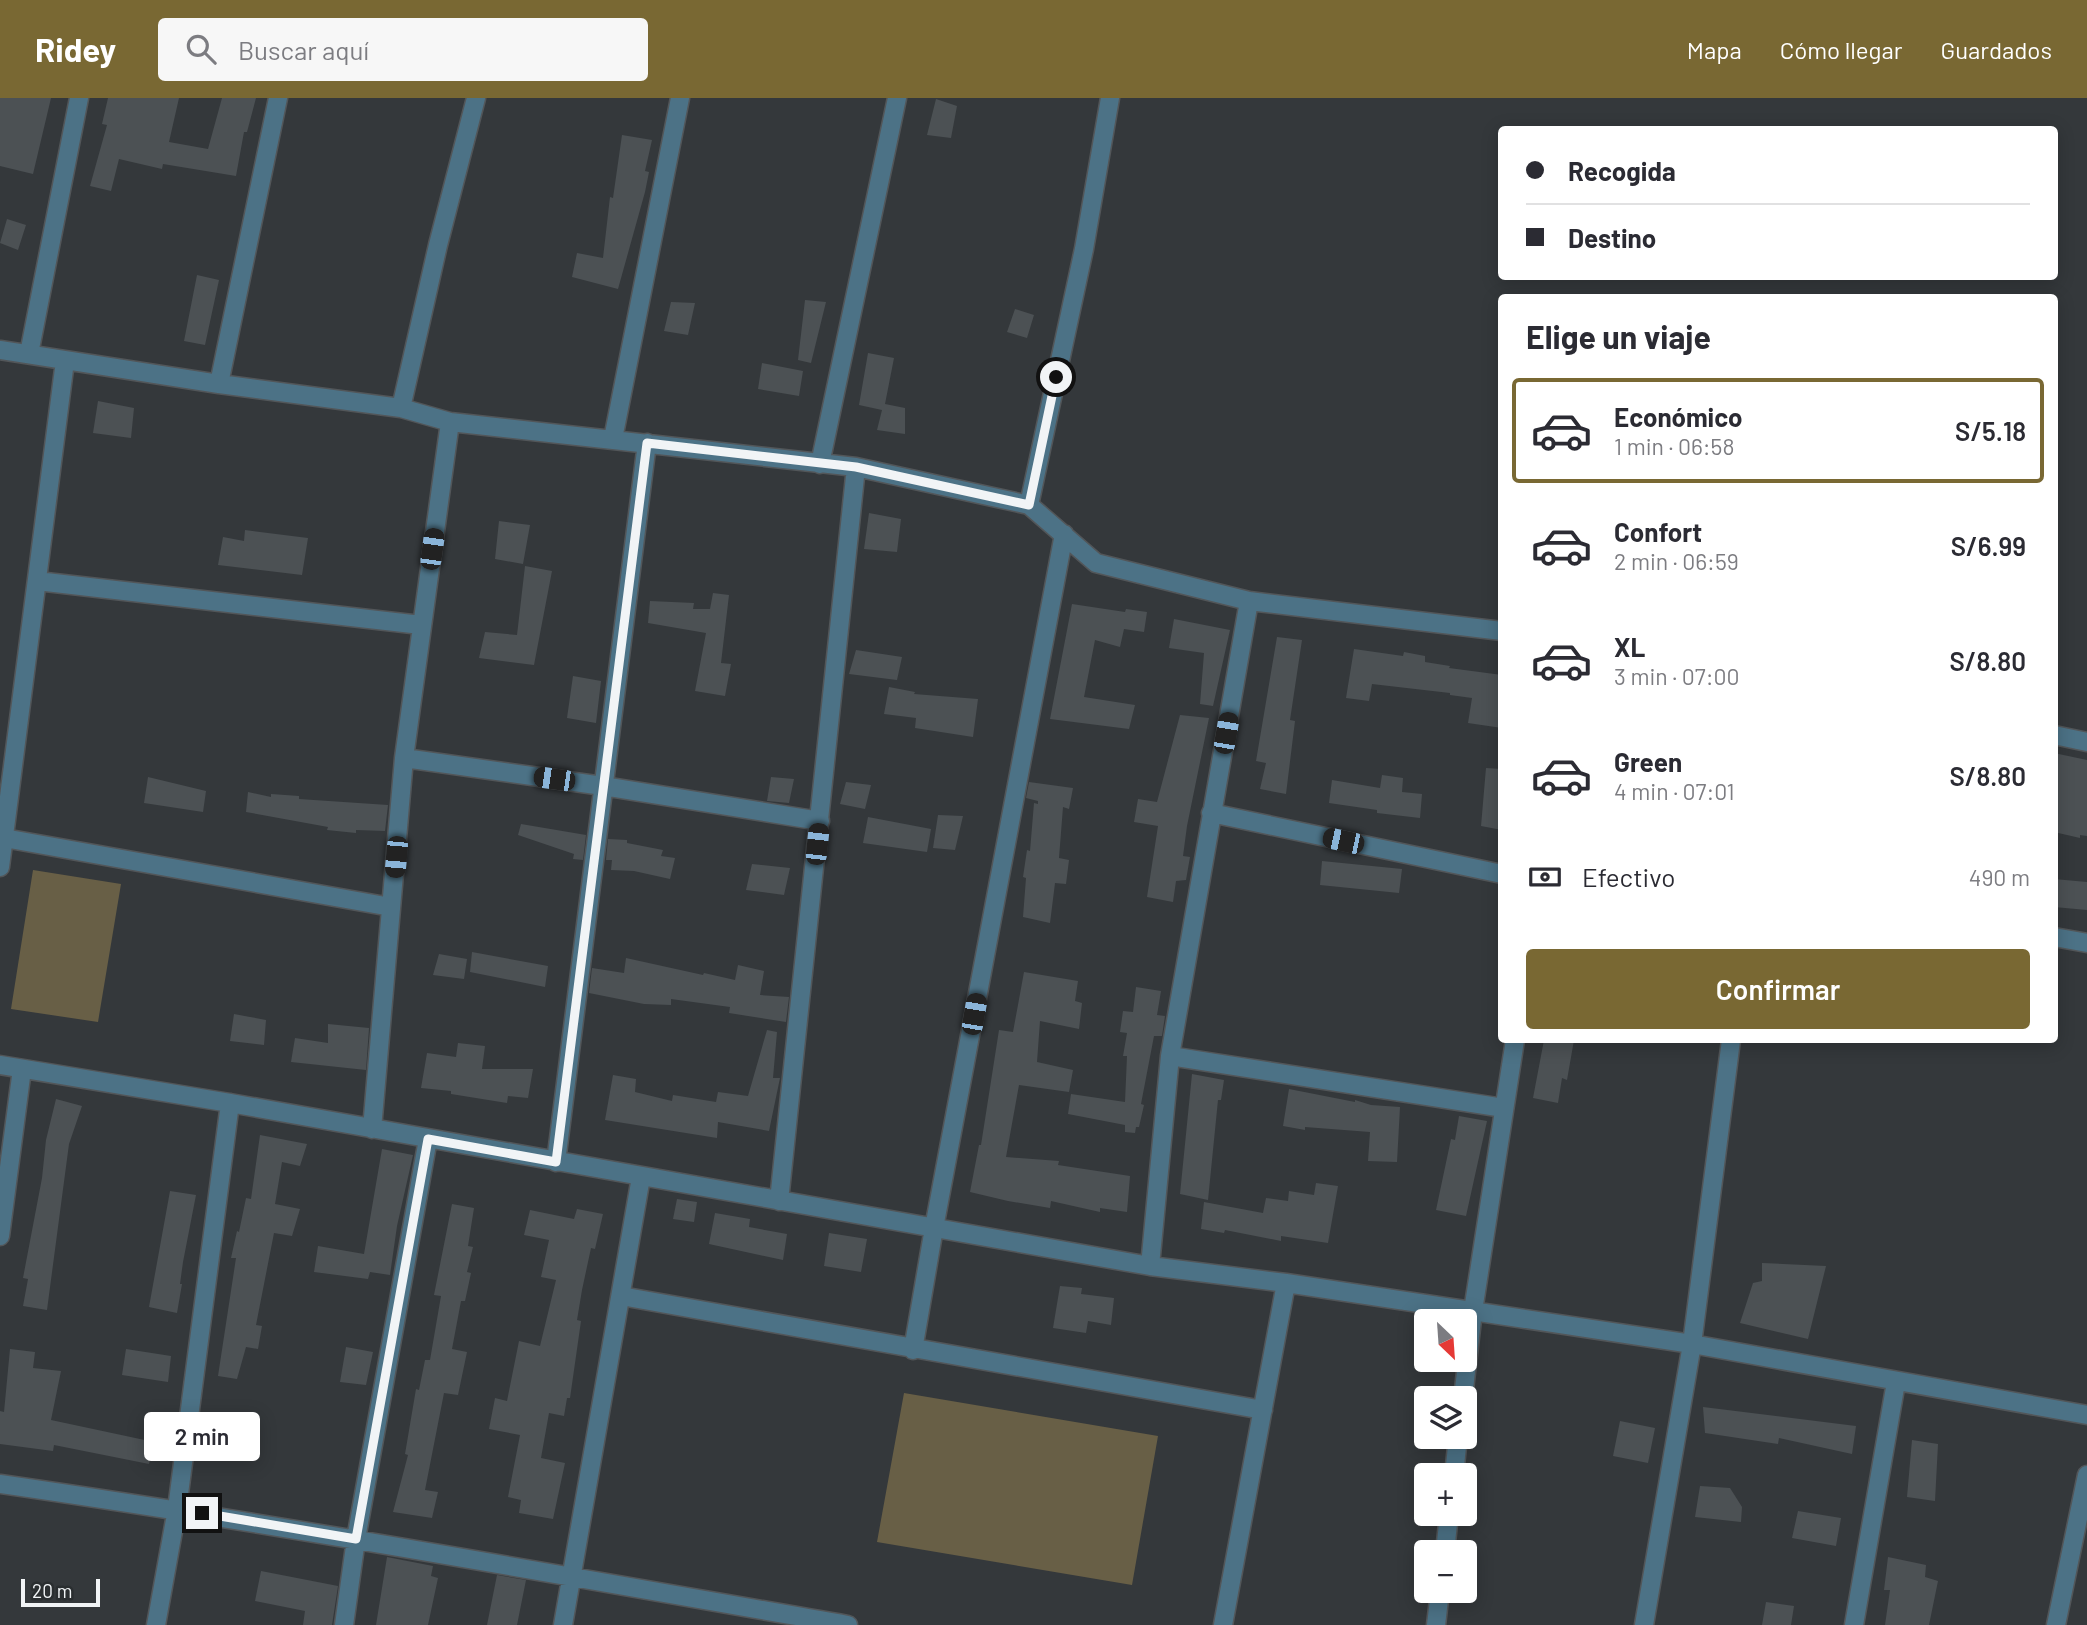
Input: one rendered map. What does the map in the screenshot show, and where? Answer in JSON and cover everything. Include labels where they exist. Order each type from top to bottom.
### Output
[{"type":"street","points":[[29,354],[79,98]]},
{"type":"street","points":[[219,384],[278,98]]},
{"type":"street","points":[[401,408],[438,245],[476,98]]},
{"type":"street","points":[[613,439],[680,98]]},
{"type":"street","points":[[820,464],[897,98]]},
{"type":"street","points":[[1029,505],[1084,249],[1107,98]]},
{"type":"street","points":[[0,351],[401,408],[450,422],[856,467],[1029,505],[1096,563],[1249,601],[1498,631]]},
{"type":"street","points":[[0,867],[65,360]]},
{"type":"street","points":[[372,1129],[404,758],[450,422]]},
{"type":"street","points":[[556,1162],[647,443]]},
{"type":"street","points":[[779,1201],[856,467]]},
{"type":"street","points":[[913,1350],[1064,534]]},
{"type":"street","points":[[37,582],[421,625]]},
{"type":"street","points":[[1150,1266],[1170,1056],[1249,601]]},
{"type":"street","points":[[2058,737],[2087,742]]},
{"type":"street","points":[[404,758],[603,786],[820,821]]},
{"type":"street","points":[[1211,813],[1498,873]]},
{"type":"street","points":[[4,838],[391,907]]},
{"type":"street","points":[[2058,938],[2087,943]]},
{"type":"street","points":[[1473,1309],[1515,1043]]},
{"type":"street","points":[[1644,1625],[1692,1344],[1731,1043]]},
{"type":"street","points":[[1170,1056],[1504,1108]]},
{"type":"street","points":[[0,1065],[230,1103],[1150,1266],[1460,1309]]},
{"type":"street","points":[[0,1236],[22,1069]]},
{"type":"street","points":[[156,1625],[177,1509],[230,1103]]},
{"type":"street","points":[[344,1625],[356,1539],[428,1139]]},
{"type":"street","points":[[563,1625],[641,1177]]},
{"type":"street","points":[[1223,1625],[1286,1283]]},
{"type":"street","points":[[621,1296],[913,1350],[1264,1410]]},
{"type":"street","points":[[1477,1312],[1692,1344],[2087,1415]]},
{"type":"street","points":[[1854,1625],[1895,1382]]},
{"type":"street","points":[[2056,1625],[2087,1475]]},
{"type":"street","points":[[0,1484],[177,1509],[848,1625]]},
{"type":"street","points":[[1436,1625],[1439,1603]]},
{"type":"shaded area","points":[[33,870],[121,884],[98,1022],[11,1009]]},
{"type":"shaded area","points":[[904,1393],[1158,1436],[1132,1585],[877,1542]]},
{"type":"building","points":[[0,98],[51,98],[33,174],[0,166]]},
{"type":"building","points":[[108,98],[179,98],[169,142],[208,149],[222,98],[256,98],[247,132],[244,132],[236,176],[163,164],[162,169],[119,159],[111,191],[90,186],[107,125],[102,124]]},
{"type":"building","points":[[936,99],[957,106],[951,138],[927,135]]},
{"type":"building","points":[[622,135],[652,140],[645,171],[649,172],[645,192],[618,289],[572,277],[577,253],[603,258],[610,197],[613,198]]},
{"type":"building","points":[[7,219],[26,225],[18,250],[0,243]]},
{"type":"building","points":[[197,275],[219,280],[205,345],[184,341]]},
{"type":"building","points":[[805,300],[826,302],[811,363],[798,360]]},
{"type":"building","points":[[671,302],[695,303],[688,335],[664,331]]},
{"type":"building","points":[[1015,309],[1034,315],[1027,338],[1007,332]]},
{"type":"building","points":[[868,353],[894,358],[885,404],[905,408],[905,434],[877,430],[882,410],[859,405]]},
{"type":"building","points":[[762,363],[803,371],[799,396],[758,389]]},
{"type":"building","points":[[98,401],[134,408],[131,438],[93,433]]},
{"type":"building","points":[[869,513],[901,519],[897,552],[864,549]]},
{"type":"building","points":[[499,521],[530,525],[523,564],[495,559]]},
{"type":"building","points":[[245,530],[308,538],[302,575],[218,565],[223,537],[244,541]]},
{"type":"building","points":[[525,566],[552,571],[534,665],[479,658],[485,632],[517,635]]},
{"type":"building","points":[[713,593],[729,595],[721,663],[731,664],[725,696],[695,691],[706,633],[648,623],[650,601],[694,603],[693,609],[710,609]]},
{"type":"building","points":[[1072,604],[1125,612],[1126,609],[1147,612],[1144,632],[1124,629],[1120,647],[1095,640],[1084,697],[1135,705],[1129,729],[1050,719]]},
{"type":"building","points":[[1174,619],[1230,630],[1213,706],[1200,704],[1204,653],[1169,648]]},
{"type":"building","points":[[1277,637],[1302,640],[1290,720],[1295,721],[1286,794],[1260,789],[1266,763],[1256,761]]},
{"type":"building","points":[[1354,649],[1403,656],[1404,652],[1425,656],[1425,662],[1498,674],[1498,727],[1468,723],[1472,698],[1450,693],[1372,684],[1369,701],[1346,698]]},
{"type":"building","points":[[856,650],[902,657],[897,680],[849,674]]},
{"type":"building","points":[[573,676],[601,681],[596,723],[567,718]]},
{"type":"building","points":[[889,687],[915,692],[914,694],[978,699],[973,737],[915,728],[916,718],[884,714]]},
{"type":"building","points":[[1180,715],[1209,718],[1187,826],[1183,856],[1190,857],[1186,880],[1176,881],[1173,902],[1147,897],[1158,826],[1134,822],[1138,799],[1157,802]]},
{"type":"building","points":[[2058,754],[2087,760],[2087,836],[2080,835],[2080,838],[2058,833]]},
{"type":"building","points":[[1486,768],[1498,769],[1498,829],[1481,826]]},
{"type":"building","points":[[1382,775],[1403,778],[1402,792],[1422,794],[1420,818],[1329,803],[1332,780],[1380,788]]},
{"type":"building","points":[[148,777],[206,791],[203,812],[144,803]]},
{"type":"building","points":[[771,777],[794,779],[789,803],[767,801]]},
{"type":"building","points":[[846,782],[871,785],[865,809],[840,804]]},
{"type":"building","points":[[1029,782],[1073,788],[1069,809],[1063,807],[1059,858],[1069,860],[1066,884],[1055,883],[1050,923],[1023,917],[1026,878],[1023,877],[1027,850],[1030,851],[1034,803],[1038,804],[1038,801],[1026,798]]},
{"type":"building","points":[[248,792],[271,797],[271,794],[299,796],[299,799],[388,805],[385,831],[356,830],[356,833],[327,830],[328,827],[246,812]]},
{"type":"building","points":[[938,815],[963,816],[955,850],[933,848]]},
{"type":"building","points":[[868,817],[931,829],[927,852],[863,843]]},
{"type":"building","points":[[521,824],[586,835],[583,860],[573,859],[574,854],[518,835]]},
{"type":"building","points":[[608,839],[627,840],[627,843],[663,850],[661,856],[675,858],[670,879],[634,871],[611,870],[612,860],[606,860]]},
{"type":"building","points":[[1322,861],[1402,869],[1399,893],[1320,885]]},
{"type":"building","points":[[752,864],[790,868],[784,895],[746,890]]},
{"type":"building","points":[[2058,879],[2087,882],[2087,910],[2058,907]]},
{"type":"building","points":[[472,952],[548,966],[545,987],[470,972]]},
{"type":"building","points":[[439,954],[467,959],[464,979],[433,975]]},
{"type":"building","points":[[626,958],[735,980],[738,965],[764,971],[760,995],[789,997],[786,1022],[729,1013],[730,1007],[671,999],[671,1005],[644,1004],[589,993],[592,968],[624,973]]},
{"type":"building","points":[[1024,972],[1078,981],[1075,1001],[1082,1003],[1079,1029],[1040,1021],[1037,1062],[1073,1070],[1069,1092],[1019,1085],[1006,1157],[1059,1161],[1058,1165],[1130,1176],[1127,1212],[1100,1208],[1100,1212],[1051,1201],[1050,1208],[970,1192],[981,1145],[999,1030],[1013,1032]]},
{"type":"building","points":[[1136,987],[1161,991],[1157,1015],[1165,1016],[1162,1036],[1154,1036],[1141,1104],[1144,1105],[1135,1133],[1125,1132],[1125,1125],[1068,1114],[1071,1094],[1125,1102],[1127,1056],[1123,1056],[1127,1033],[1120,1032],[1123,1011],[1133,1012]]},
{"type":"building","points":[[234,1014],[266,1020],[264,1045],[230,1041]]},
{"type":"building","points":[[328,1024],[369,1028],[366,1070],[291,1062],[295,1038],[328,1043]]},
{"type":"building","points":[[767,1030],[777,1032],[773,1078],[780,1078],[769,1131],[718,1122],[717,1138],[605,1120],[613,1075],[636,1079],[635,1092],[672,1101],[673,1095],[716,1102],[718,1092],[748,1096]]},
{"type":"building","points":[[458,1043],[485,1046],[482,1069],[533,1069],[528,1098],[508,1096],[507,1103],[451,1094],[451,1091],[421,1088],[427,1053],[456,1057]]},
{"type":"building","points":[[1543,1043],[1573,1043],[1567,1080],[1562,1078],[1558,1103],[1533,1098]]},
{"type":"building","points":[[1192,1074],[1224,1080],[1221,1100],[1218,1100],[1208,1200],[1180,1194]]},
{"type":"building","points":[[1289,1089],[1371,1105],[1400,1107],[1397,1162],[1368,1161],[1370,1132],[1305,1127],[1305,1130],[1283,1126]]},
{"type":"building","points":[[56,1099],[82,1106],[69,1144],[47,1310],[23,1306],[28,1279],[23,1278],[42,1178],[46,1140]]},
{"type":"building","points":[[1459,1116],[1487,1121],[1466,1216],[1436,1210],[1451,1139],[1455,1140]]},
{"type":"building","points":[[260,1135],[307,1144],[300,1166],[282,1162],[275,1204],[300,1209],[292,1236],[274,1233],[256,1325],[262,1326],[258,1349],[246,1347],[237,1379],[218,1376],[236,1258],[231,1258],[246,1198],[251,1199]]},
{"type":"building","points":[[382,1149],[413,1155],[397,1226],[390,1275],[370,1272],[368,1279],[314,1272],[318,1246],[364,1254]]},
{"type":"building","points":[[1316,1183],[1338,1186],[1328,1243],[1281,1236],[1281,1241],[1225,1230],[1224,1233],[1201,1229],[1204,1202],[1263,1213],[1266,1198],[1288,1201],[1289,1191],[1314,1195]]},
{"type":"building","points":[[170,1191],[196,1195],[183,1262],[177,1313],[149,1307]]},
{"type":"building","points":[[677,1199],[697,1202],[694,1222],[673,1219]]},
{"type":"building","points":[[452,1204],[474,1208],[468,1246],[473,1247],[467,1272],[471,1273],[465,1301],[461,1301],[452,1349],[467,1352],[458,1395],[444,1393],[425,1490],[438,1492],[432,1518],[393,1512],[408,1455],[405,1454],[416,1389],[419,1390],[425,1360],[430,1360],[441,1296],[434,1295]]},
{"type":"building","points":[[577,1209],[603,1214],[595,1249],[591,1248],[582,1290],[577,1320],[581,1321],[570,1398],[567,1398],[564,1416],[549,1413],[541,1458],[565,1463],[553,1519],[519,1513],[521,1500],[508,1497],[520,1435],[489,1429],[495,1398],[507,1401],[519,1341],[540,1346],[556,1280],[541,1277],[549,1240],[524,1235],[530,1210],[574,1219]]},
{"type":"building","points":[[715,1213],[750,1219],[749,1227],[787,1234],[783,1260],[709,1244]]},
{"type":"building","points":[[829,1233],[867,1239],[861,1272],[824,1266]]},
{"type":"building","points":[[1762,1263],[1826,1266],[1808,1339],[1740,1323],[1753,1283],[1762,1281]]},
{"type":"building","points":[[1060,1286],[1082,1288],[1081,1294],[1114,1298],[1111,1325],[1088,1321],[1086,1333],[1053,1328]]},
{"type":"building","points":[[346,1347],[373,1352],[366,1385],[340,1382]]},
{"type":"building","points":[[10,1349],[35,1352],[33,1368],[61,1371],[51,1420],[154,1442],[149,1464],[54,1445],[53,1451],[0,1444],[0,1411],[4,1412]]},
{"type":"building","points":[[126,1349],[171,1356],[168,1382],[122,1375]]},
{"type":"building","points":[[1703,1407],[1856,1426],[1852,1454],[1779,1438],[1778,1444],[1705,1433]]},
{"type":"building","points":[[1620,1421],[1655,1428],[1648,1463],[1613,1456]]},
{"type":"building","points":[[1912,1440],[1938,1444],[1935,1501],[1907,1497]]},
{"type":"building","points":[[1700,1486],[1730,1488],[1742,1507],[1741,1522],[1695,1517]]},
{"type":"building","points":[[1798,1511],[1841,1518],[1836,1546],[1792,1538]]},
{"type":"building","points":[[387,1557],[433,1566],[431,1576],[438,1578],[428,1625],[376,1625]]},
{"type":"building","points":[[1888,1557],[1926,1565],[1925,1577],[1938,1581],[1929,1625],[1885,1625],[1890,1590],[1884,1590]]},
{"type":"building","points":[[261,1571],[338,1586],[332,1625],[303,1625],[305,1611],[255,1601]]},
{"type":"building","points":[[497,1575],[526,1580],[517,1625],[487,1625]]},
{"type":"building","points":[[1766,1602],[1794,1606],[1791,1625],[1762,1625]]},
{"type":"route","points":[[202,1513],[356,1539],[428,1139],[556,1162],[647,443],[856,467],[1029,505],[1056,377]]}]
